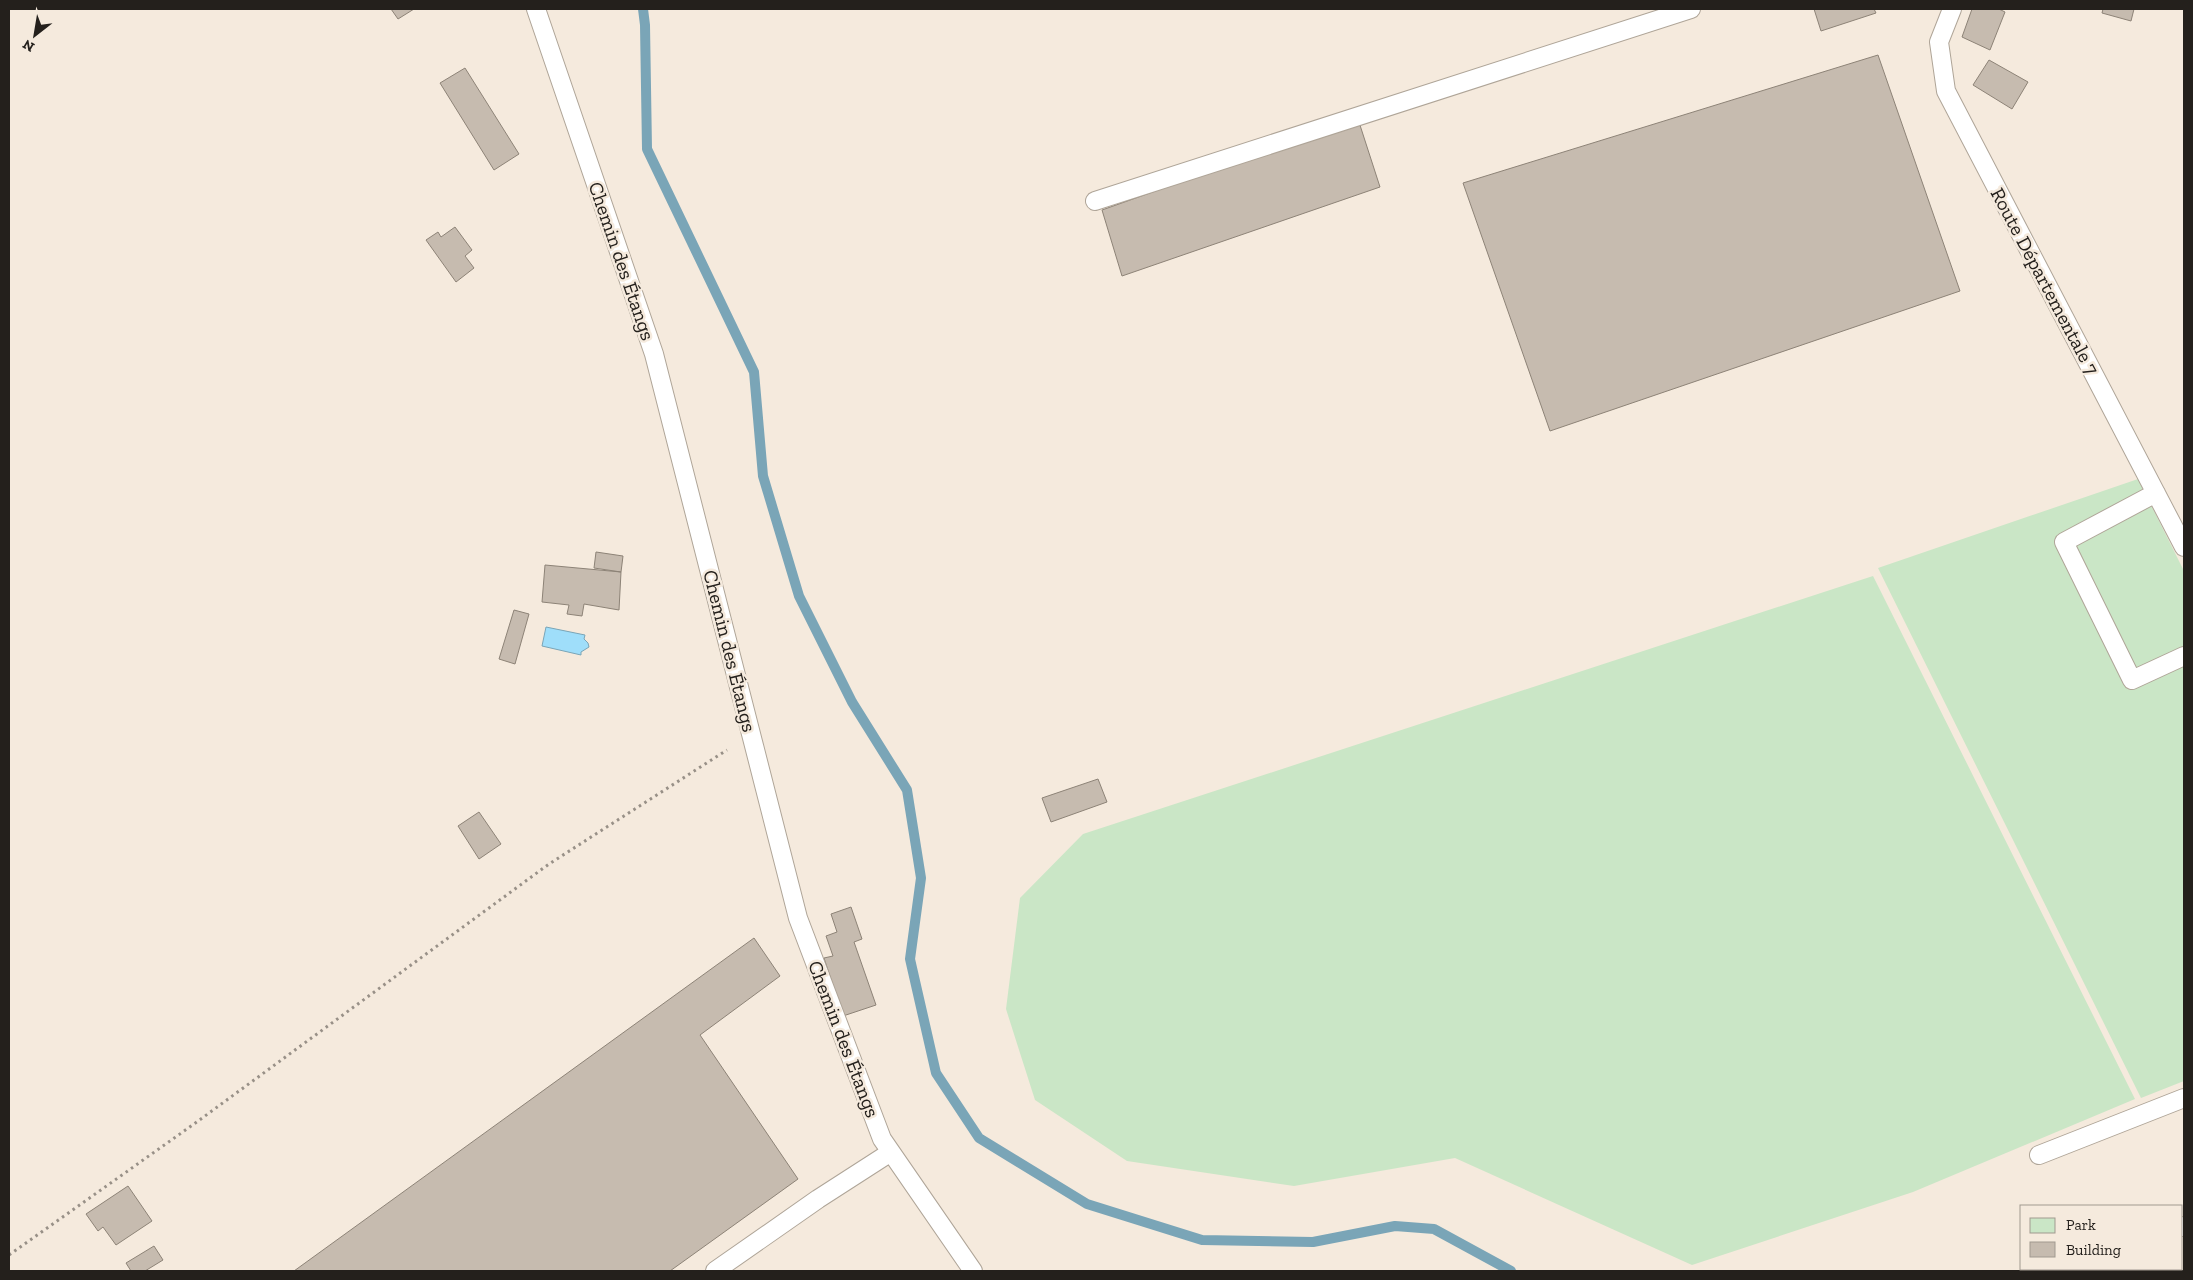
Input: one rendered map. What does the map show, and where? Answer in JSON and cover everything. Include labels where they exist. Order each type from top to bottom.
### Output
[{"type":"lane","name":"Chemin des Étangs","points":[[536,9],[654,354],[798,918],[882,1139],[972,1271]]},
{"type":"lane","points":[[1094,201],[1691,9]]},
{"type":"lane","name":"Route Départementale 7","points":[[1952,9],[1939,42],[1946,91],[2184,547]]},
{"type":"lane","points":[[2156,493],[2064,542],[2132,680],[2184,656]]},
{"type":"lane","points":[[2038,1155],[2184,1098]]},
{"type":"lane","points":[[715,1271],[818,1199],[891,1152]]},
{"type":"path","points":[[9,1255],[202,1118],[549,864],[751,735]]},
{"type":"green space","points":[[2138,479],[2184,571],[2184,1081],[2141,1098],[1878,568]]},
{"type":"green space","points":[[1873,576],[2135,1099],[1913,1192],[1692,1265],[1455,1158],[1294,1186],[1127,1161],[1035,1100],[1006,1009],[1020,898],[1083,834]]},
{"type":"water","points":[[546,627],[585,635],[584,639],[589,647],[581,652],[581,655],[542,646]]},
{"type":"building","points":[[391,9],[414,9],[398,19]]},
{"type":"building","points":[[1814,9],[1874,9],[1876,13],[1821,31]]},
{"type":"building","points":[[1972,9],[1999,9],[2005,12],[1990,50],[1962,37]]},
{"type":"building","points":[[2103,9],[2134,9],[2131,21],[2102,13]]},
{"type":"building","points":[[1878,55],[1960,291],[1550,431],[1463,183]]},
{"type":"building","points":[[1989,60],[2028,82],[2012,109],[1973,85]]},
{"type":"building","points":[[465,68],[519,154],[494,170],[440,83]]},
{"type":"building","points":[[1358,119],[1380,187],[1122,276],[1102,210]]},
{"type":"building","points":[[455,227],[472,250],[465,256],[474,268],[456,282],[426,240],[438,232],[441,237]]},
{"type":"building","points":[[596,552],[623,556],[621,572],[594,568]]},
{"type":"building","points":[[545,565],[621,572],[619,610],[584,604],[582,616],[567,614],[569,605],[542,602]]},
{"type":"building","points":[[514,610],[529,614],[515,664],[499,659]]},
{"type":"building","points":[[1098,779],[1107,802],[1051,822],[1042,798]]},
{"type":"building","points":[[479,812],[501,844],[479,859],[458,826]]},
{"type":"building","points":[[851,907],[862,939],[854,942],[876,1005],[843,1016],[824,958],[833,956],[826,936],[837,932],[831,914]]},
{"type":"building","points":[[754,938],[780,976],[700,1035],[798,1179],[670,1271],[294,1271]]},
{"type":"building","points":[[128,1186],[152,1221],[116,1245],[103,1227],[98,1231],[86,1214]]},
{"type":"building","points":[[154,1246],[163,1260],[145,1271],[131,1271],[126,1263]]},
{"type":"waterway","points":[[643,9],[645,25],[647,149],[754,372],[763,476],[799,596],[852,702],[907,790],[921,878],[910,959],[936,1073],[979,1138],[1087,1204],[1202,1240],[1313,1242],[1395,1226],[1434,1229],[1511,1271]]}]
